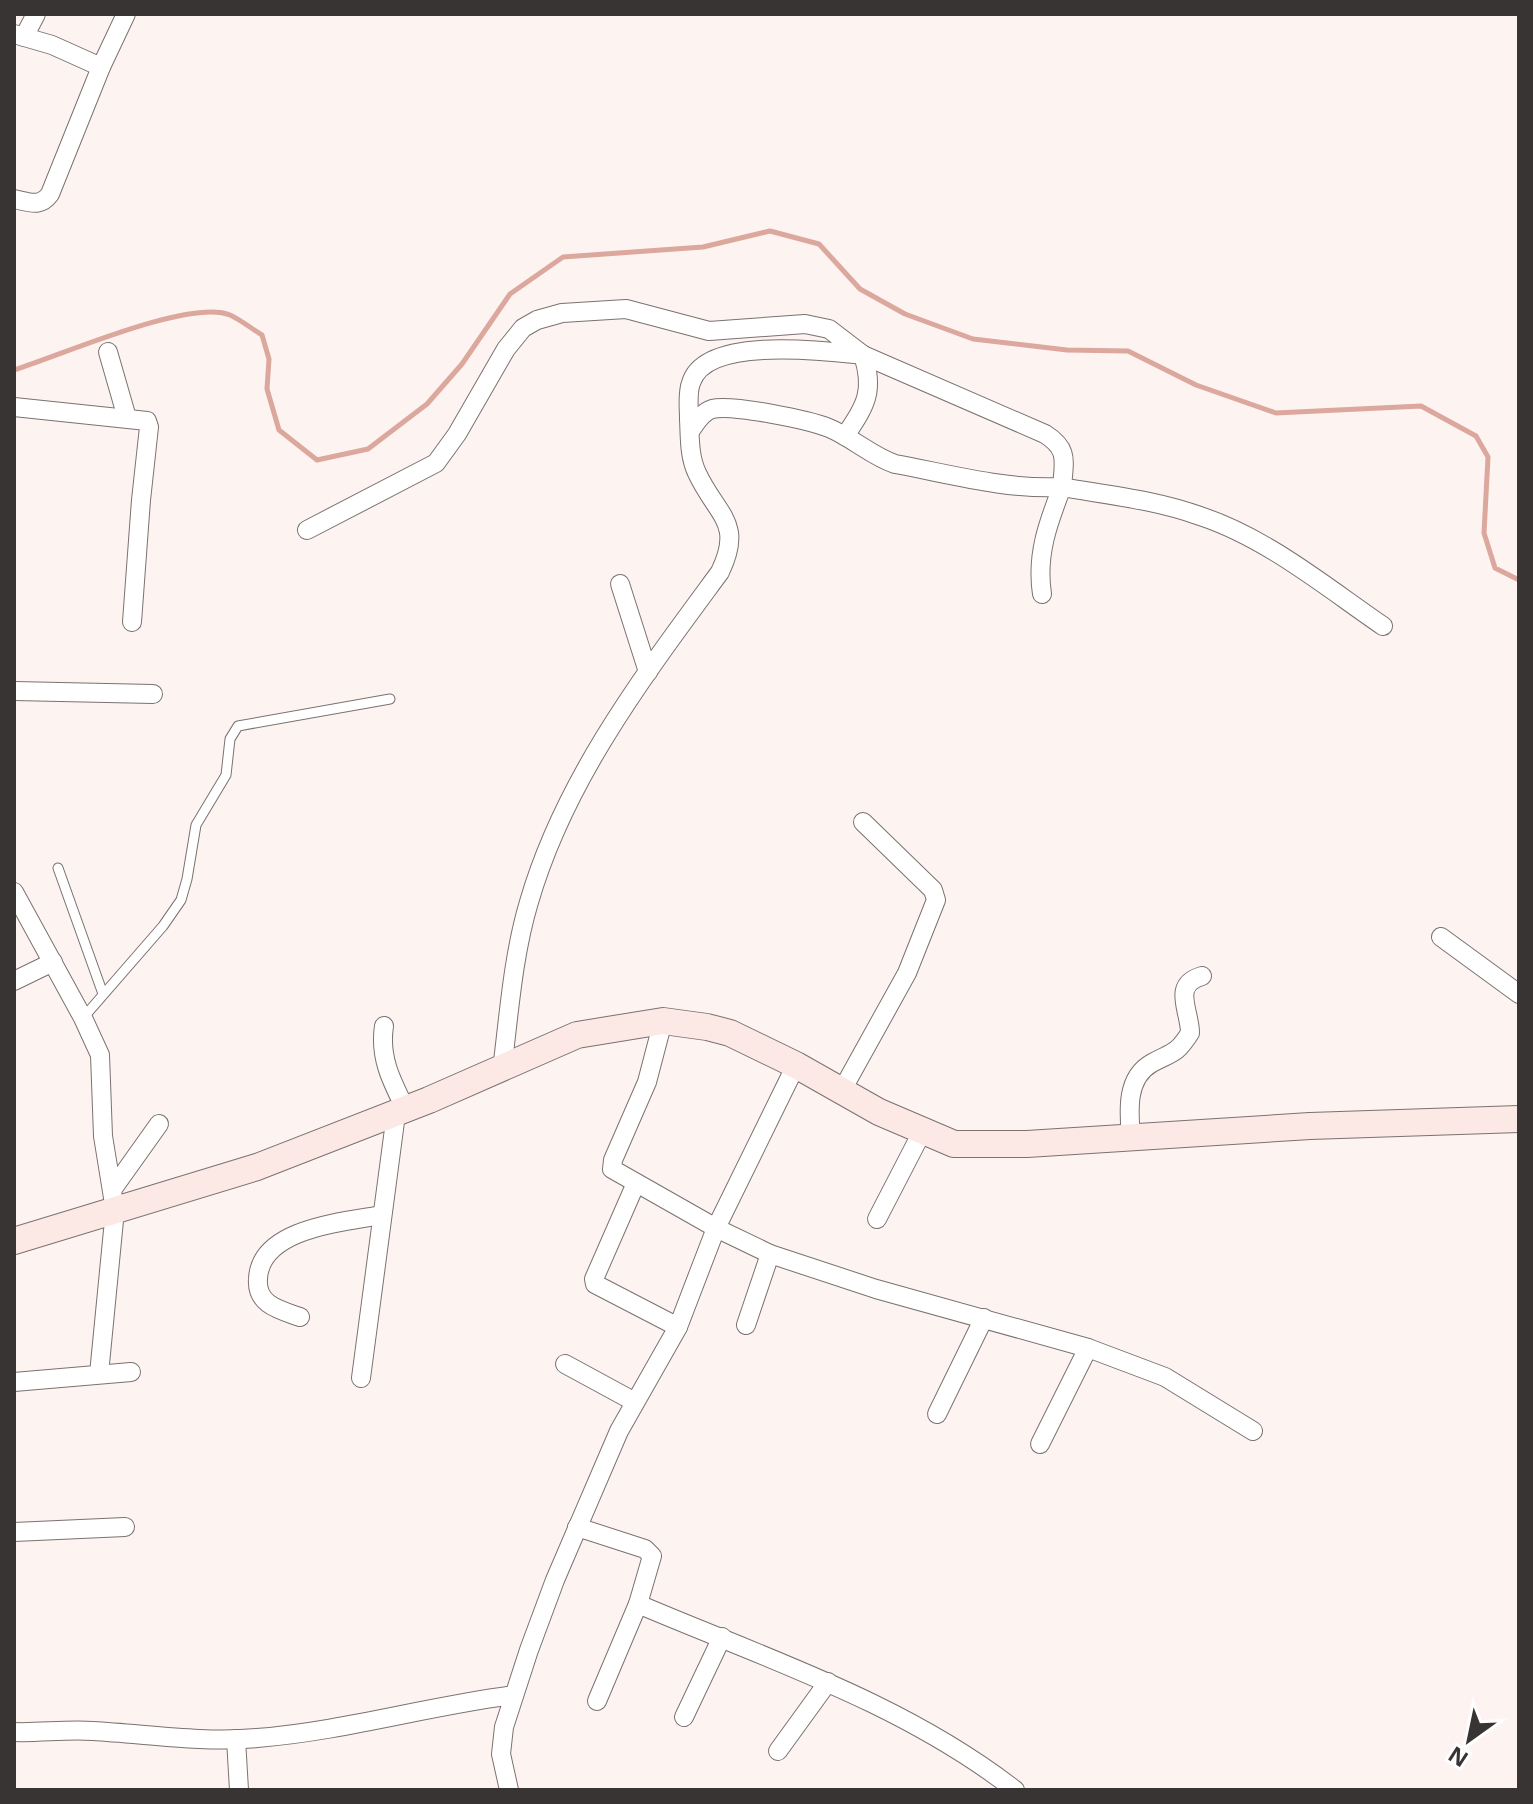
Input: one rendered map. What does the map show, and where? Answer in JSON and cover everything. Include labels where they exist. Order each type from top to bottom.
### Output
[{"type":"street","points":[[36,14],[19,35],[52,45],[101,67]]},
{"type":"street","points":[[14,199],[37,204],[45,201],[50,194],[101,67],[126,14]]},
{"type":"street","points":[[307,530],[436,463],[457,434],[506,349],[523,328],[537,320],[562,313],[626,309],[709,331],[805,324],[829,329],[863,355],[1057,442],[1063,450],[1062,487],[1045,532],[1038,572],[1042,594]]},
{"type":"street","points":[[502,1070],[521,935],[529,900],[575,790],[604,737],[720,572],[729,553],[731,535],[728,523],[697,472],[690,452],[691,382],[699,370],[709,363],[751,351],[810,349],[863,355]]},
{"type":"street","points":[[108,352],[127,418]]},
{"type":"street","points":[[845,436],[866,402],[869,375],[863,355]]},
{"type":"street","points":[[14,407],[147,421],[149,427],[132,622]]},
{"type":"street","points":[[690,431],[704,413],[725,408],[812,423],[845,436],[895,464],[989,482],[1062,487],[1148,502],[1201,516],[1278,555],[1383,626]]},
{"type":"street","points":[[620,584],[648,672]]},
{"type":"street","points":[[14,691],[153,694]]},
{"type":"street","points":[[841,1092],[907,973],[936,900],[933,890],[863,822]]},
{"type":"street","points":[[14,892],[100,1055],[103,1136],[114,1200],[99,1374]]},
{"type":"street","points":[[1441,937],[1519,994]]},
{"type":"street","points":[[14,981],[53,962]]},
{"type":"street","points":[[1131,1138],[1128,1103],[1132,1090],[1147,1065],[1174,1054],[1190,1033],[1182,993],[1186,986],[1202,976]]},
{"type":"street","points":[[663,1021],[647,1082],[611,1165],[612,1169],[716,1228],[770,1254],[876,1289],[1088,1348],[1165,1377],[1253,1431]]},
{"type":"street","points":[[14,1241],[114,1200],[257,1167],[401,1112],[577,1035],[663,1021],[730,1033],[922,1132],[966,1146],[1310,1126],[1519,1119]]},
{"type":"street","points":[[361,1378],[382,1215],[401,1112],[383,1055],[384,1026]]},
{"type":"street","points":[[509,1790],[501,1743],[514,1695],[577,1527],[613,1443],[678,1327],[716,1228],[796,1065]]},
{"type":"street","points":[[114,1200],[159,1124]]},
{"type":"street","points":[[877,1219],[922,1132]]},
{"type":"street","points":[[636,1183],[594,1279],[595,1284],[678,1327]]},
{"type":"street","points":[[300,1317],[261,1298],[257,1284],[264,1256],[294,1235],[382,1215]]},
{"type":"street","points":[[746,1325],[770,1254]]},
{"type":"street","points":[[937,1414],[984,1318]]},
{"type":"street","points":[[1040,1444],[1088,1348]]},
{"type":"street","points":[[565,1364],[635,1402]]},
{"type":"street","points":[[14,1382],[131,1372]]},
{"type":"street","points":[[14,1532],[125,1527]]},
{"type":"street","points":[[577,1527],[645,1549],[652,1556],[638,1604],[597,1701]]},
{"type":"street","points":[[638,1604],[828,1682],[938,1736],[1015,1790]]},
{"type":"street","points":[[684,1717],[722,1637]]},
{"type":"street","points":[[778,1751],[828,1682]]},
{"type":"street","points":[[14,1732],[88,1730],[236,1739],[352,1726],[475,1700],[514,1695]]},
{"type":"street","points":[[236,1739],[239,1790]]},
{"type":"lane","points":[[83,1018],[163,926],[181,900],[196,825],[226,775],[230,739],[238,726],[390,699]]},
{"type":"lane","points":[[58,868],[103,994]]},
{"type":"waterway","points":[[14,370],[156,321],[186,314],[211,312],[230,315],[262,335],[269,359],[267,389],[279,430],[317,460],[368,449],[427,404],[462,364],[510,294],[563,257],[703,247],[770,231],[819,244],[860,289],[905,314],[973,339],[1067,350],[1128,351],[1196,385],[1276,413],[1421,406],[1476,436],[1488,457],[1484,533],[1495,568],[1519,580]]}]
